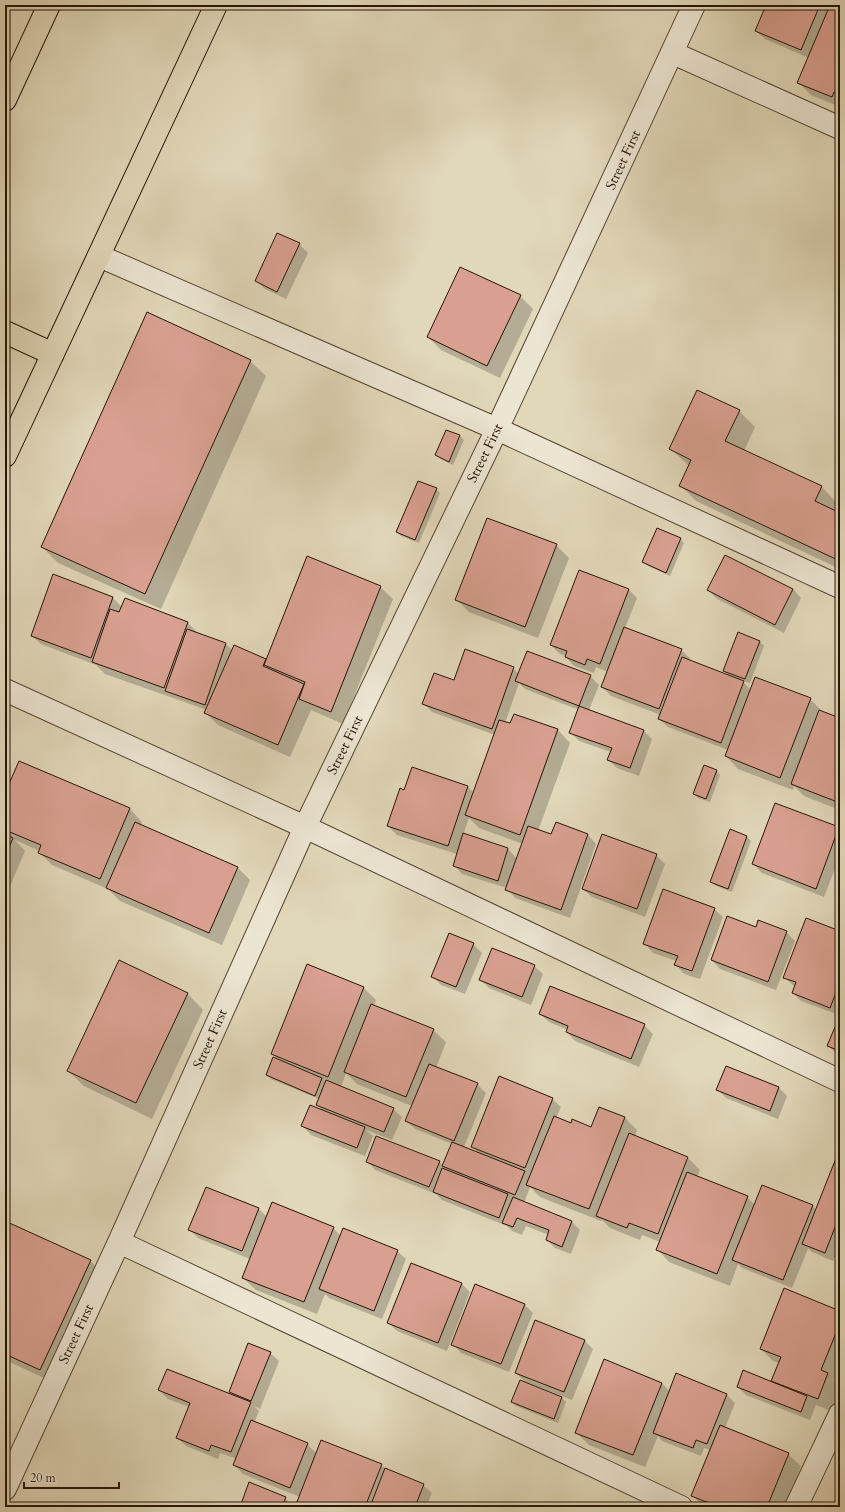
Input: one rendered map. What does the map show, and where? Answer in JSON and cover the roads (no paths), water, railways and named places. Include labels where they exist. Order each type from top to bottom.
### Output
[{"type":"main road","points":[[5,100],[49,5]]},
{"type":"main road","points":[[5,456],[216,5]]},
{"type":"main road","points":[[5,332],[52,354]]},
{"type":"street","name":"Street First","points":[[5,1489],[119,1242],[305,827],[497,430],[694,5]]},
{"type":"street","points":[[673,53],[840,128]]},
{"type":"street","points":[[99,256],[497,430],[840,587]]},
{"type":"street","points":[[5,690],[305,827],[840,1081]]},
{"type":"street","points":[[119,1242],[681,1507]]},
{"type":"street","points":[[796,1507],[840,1414]]}]
